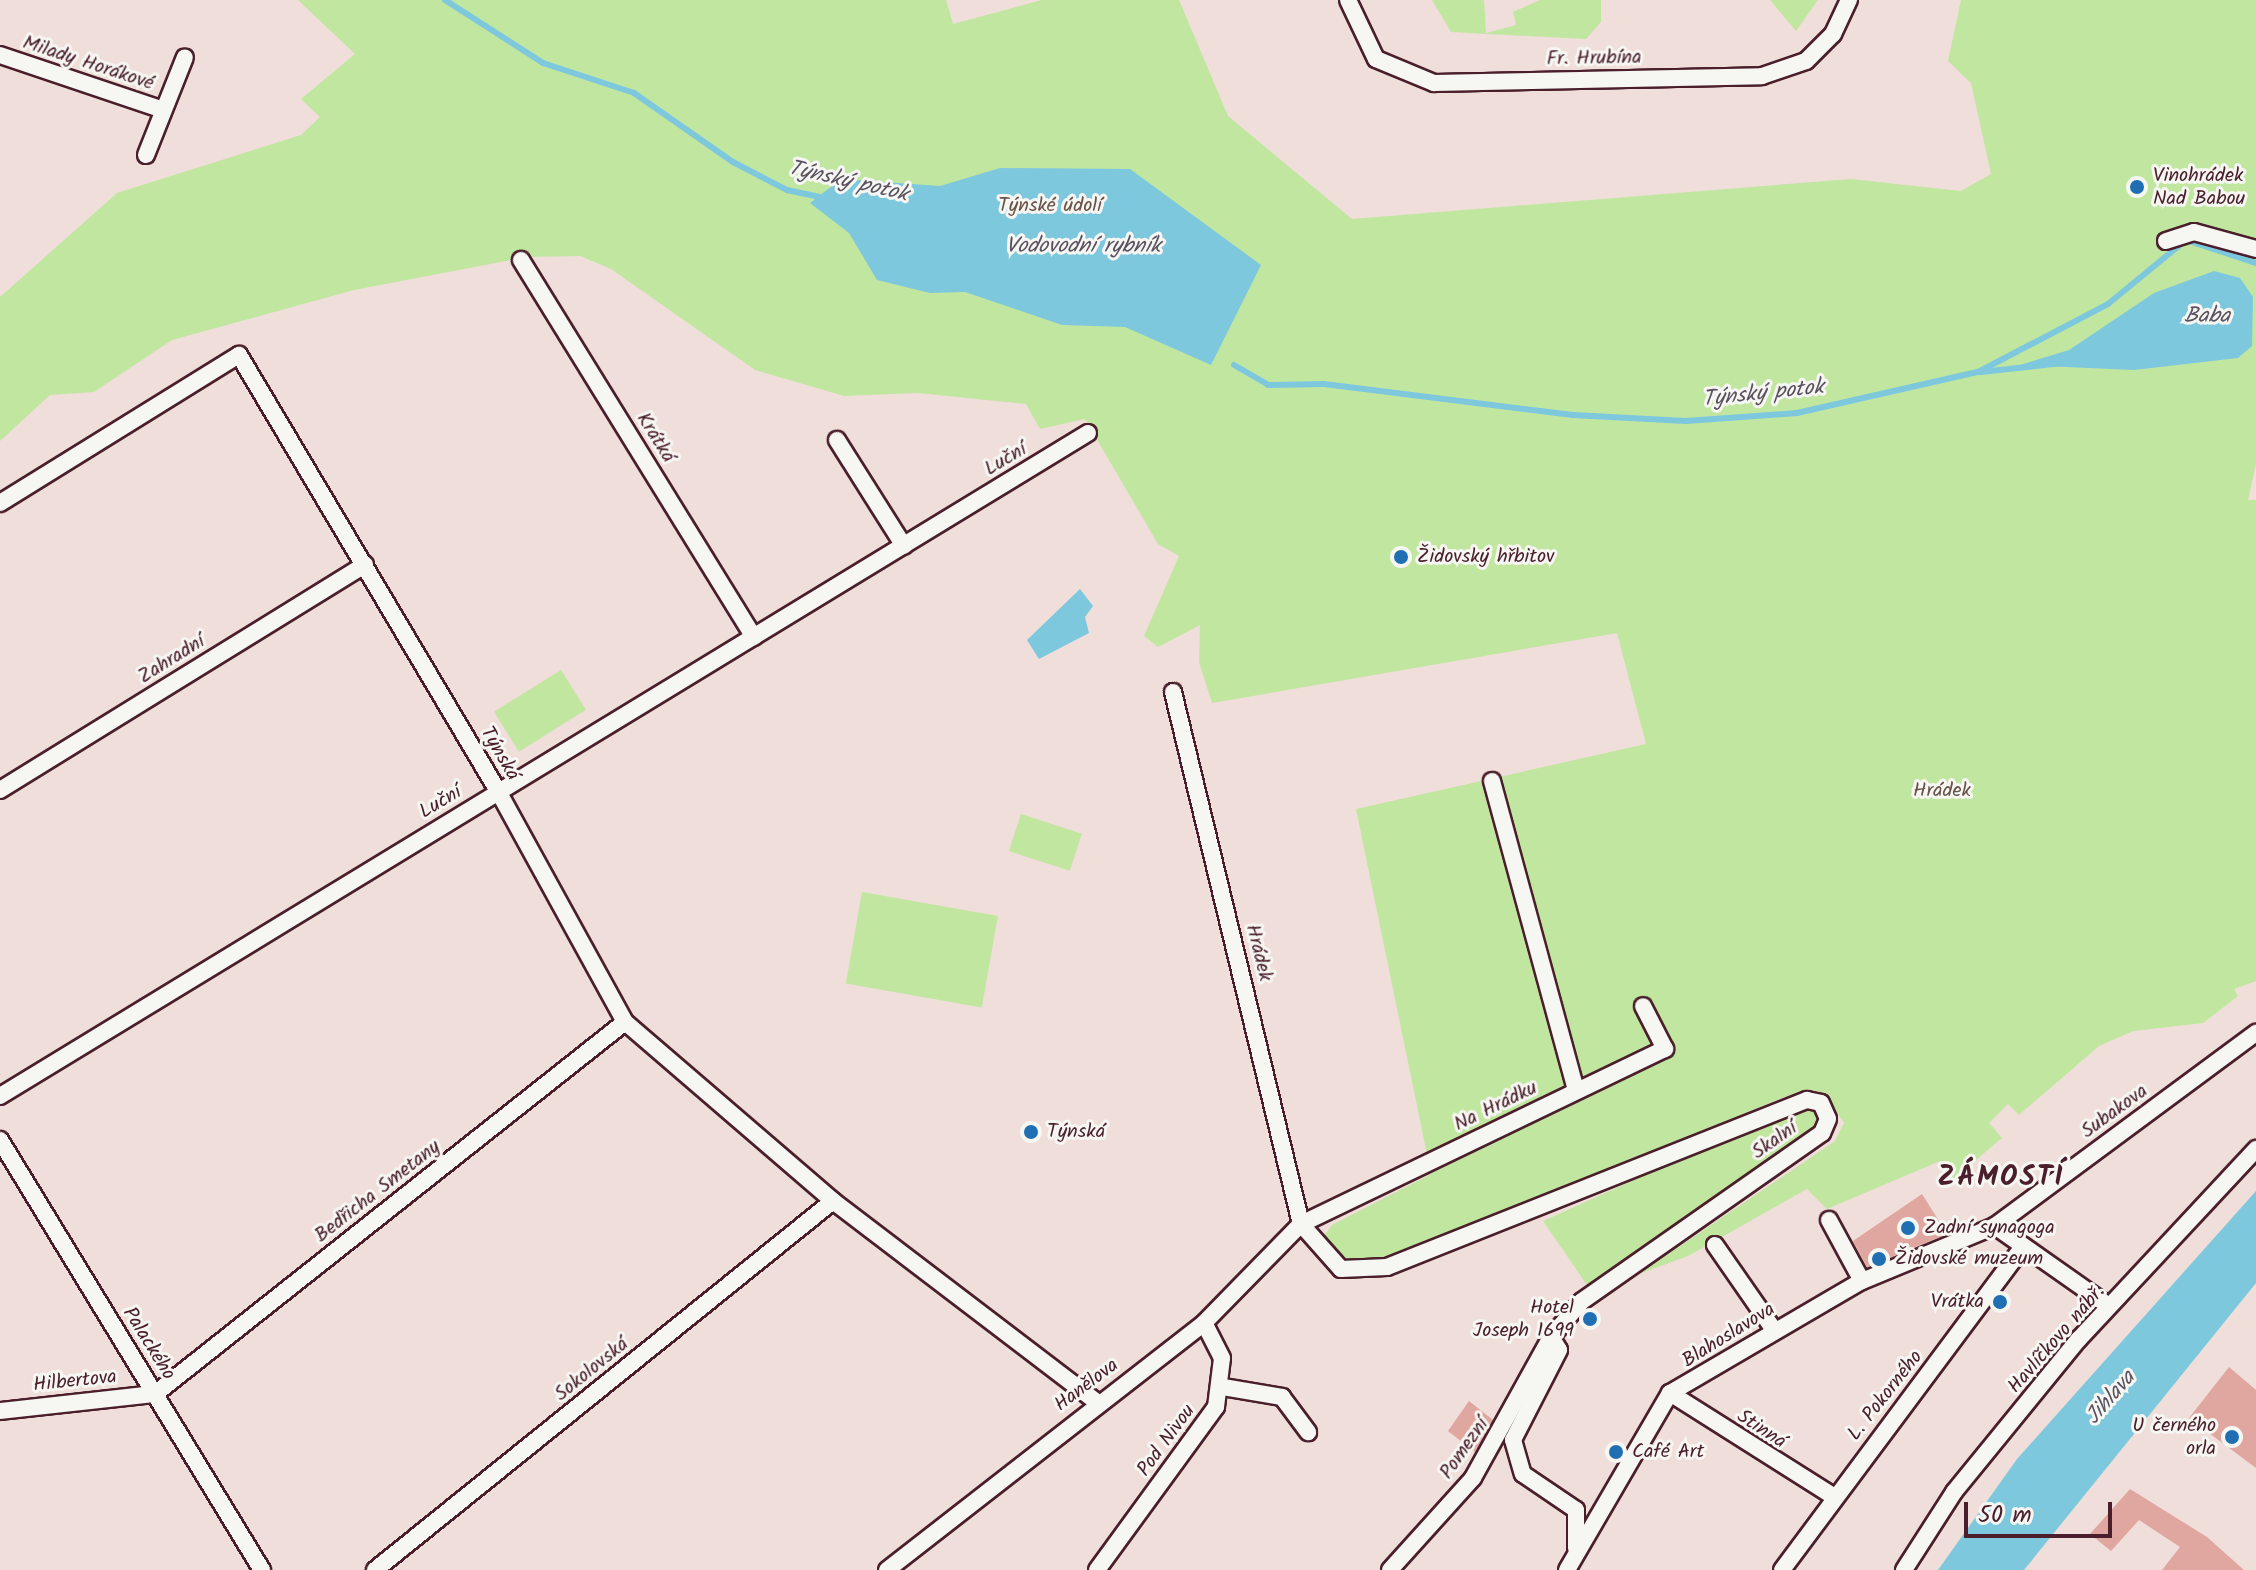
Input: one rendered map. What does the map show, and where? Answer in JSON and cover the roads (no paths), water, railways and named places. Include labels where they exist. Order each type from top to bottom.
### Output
[{"type":"street","name":"Fr. Hrubína","points":[[1348,0],[1376,59],[1434,83],[1762,76],[1806,61],[1833,34],[1849,0]]},
{"type":"street","name":"Milady Horákové","points":[[0,55],[163,110]]},
{"type":"street","name":"Milady Horákové","points":[[146,155],[185,57]]},
{"type":"street","points":[[2166,241],[2194,232],[2256,249]]},
{"type":"street","name":"Krátká","points":[[521,260],[754,637]]},
{"type":"street","name":"Týnská","points":[[0,503],[239,355],[498,791],[625,1022],[833,1201],[1097,1402]]},
{"type":"street","name":"Luční","points":[[0,1096],[1088,433]]},
{"type":"street","points":[[837,440],[904,546]]},
{"type":"street","name":"Zahradní","points":[[0,790],[365,565]]},
{"type":"street","name":"Hrádek","points":[[1173,692],[1301,1224]]},
{"type":"street","points":[[1492,781],[1576,1090]]},
{"type":"street","name":"Na Hrádku","points":[[1301,1224],[1665,1049],[1643,1006]]},
{"type":"street","name":"Bedřicha Smetany","points":[[155,1394],[625,1022]]},
{"type":"street","name":"Subakova","points":[[1995,1226],[2256,1033]]},
{"type":"street","name":"Skalní","points":[[1301,1224],[1341,1269],[1387,1267],[1726,1130],[1807,1100],[1821,1103],[1828,1119],[1822,1133],[1581,1302],[1551,1337]]},
{"type":"street","name":"Palackého","points":[[0,1140],[262,1570]]},
{"type":"street","name":"Havlíčkovo nábř.","points":[[1904,1570],[1954,1492],[2109,1306],[2256,1149]]},
{"type":"street","name":"Sokolovská","points":[[375,1570],[833,1201]]},
{"type":"street","points":[[1829,1220],[1862,1281]]},
{"type":"street","name":"Hanělova","points":[[887,1570],[1097,1402],[1204,1323],[1301,1224]]},
{"type":"street","points":[[1995,1226],[2109,1306]]},
{"type":"street","name":"Blahoslavova","points":[[1567,1570],[1670,1393],[1862,1281],[1995,1226]]},
{"type":"street","points":[[1715,1245],[1774,1330]]},
{"type":"street","name":"L. Pokorného","points":[[1782,1570],[1833,1496],[2023,1247]]},
{"type":"street","points":[[1204,1323],[1222,1358],[1223,1387],[1282,1397],[1308,1432]]},
{"type":"street","points":[[1551,1337],[1559,1350],[1513,1440],[1523,1474],[1576,1510],[1576,1550]]},
{"type":"street","name":"Pomezní","points":[[1390,1570],[1473,1478],[1551,1337]]},
{"type":"street","name":"Pod Nivou","points":[[1097,1570],[1216,1407],[1223,1387]]},
{"type":"street","name":"Stinná","points":[[1670,1393],[1833,1496]]},
{"type":"street","name":"Hilbertova","points":[[0,1411],[155,1394]]},
{"type":"water","name":"Vodovodní rybník","points":[[1000,168],[1130,169],[1261,265],[1211,365],[1125,327],[1062,325],[965,292],[930,293],[877,280],[849,233],[810,203],[841,179],[940,186]]},
{"type":"water","name":"Baba","points":[[2214,271],[2240,278],[2253,297],[2252,346],[2238,358],[2134,370],[2020,365],[2069,350],[2154,293]]},
{"type":"water","points":[[1080,589],[1093,606],[1085,617],[1089,633],[1039,659],[1027,640]]},
{"type":"water","name":"Jihlava","points":[[2256,1191],[2256,1283],[2024,1570],[1938,1570],[2017,1459]]},
{"type":"waterway","name":"Týnský potok","points":[[445,0],[543,63],[634,93],[733,162],[787,190],[821,197]]},
{"type":"waterway","name":"Týnský potok","points":[[1234,365],[1268,385],[1324,384],[1573,415],[1686,421],[1797,413],[1978,372],[2108,304],[2186,240],[2256,263]]},
{"type":"waterway","points":[[1981,372],[2062,363]]},
{"type":"place","name":"Vinohrádek Nad Babou","points":[[2137,187]]},
{"type":"place","name":"Židovský hřbitov","points":[[1401,557]]},
{"type":"place","name":"Týnská","points":[[1031,1132]]},
{"type":"place","name":"Zadní synagoga","points":[[1908,1228]]},
{"type":"place","name":"Židovské muzeum","points":[[1879,1259]]},
{"type":"place","name":"Vrátka","points":[[2000,1302]]},
{"type":"place","name":"Hotel Joseph 1699","points":[[1590,1319]]},
{"type":"place","name":"U černého orla","points":[[2232,1437]]},
{"type":"place","name":"Café Art","points":[[1616,1452]]},
{"type":"district","name":"ZÁMOSTÍ","points":[[2001,1178]]},
{"type":"park label","name":"Týnské údolí","points":[[1050,206]]}]
